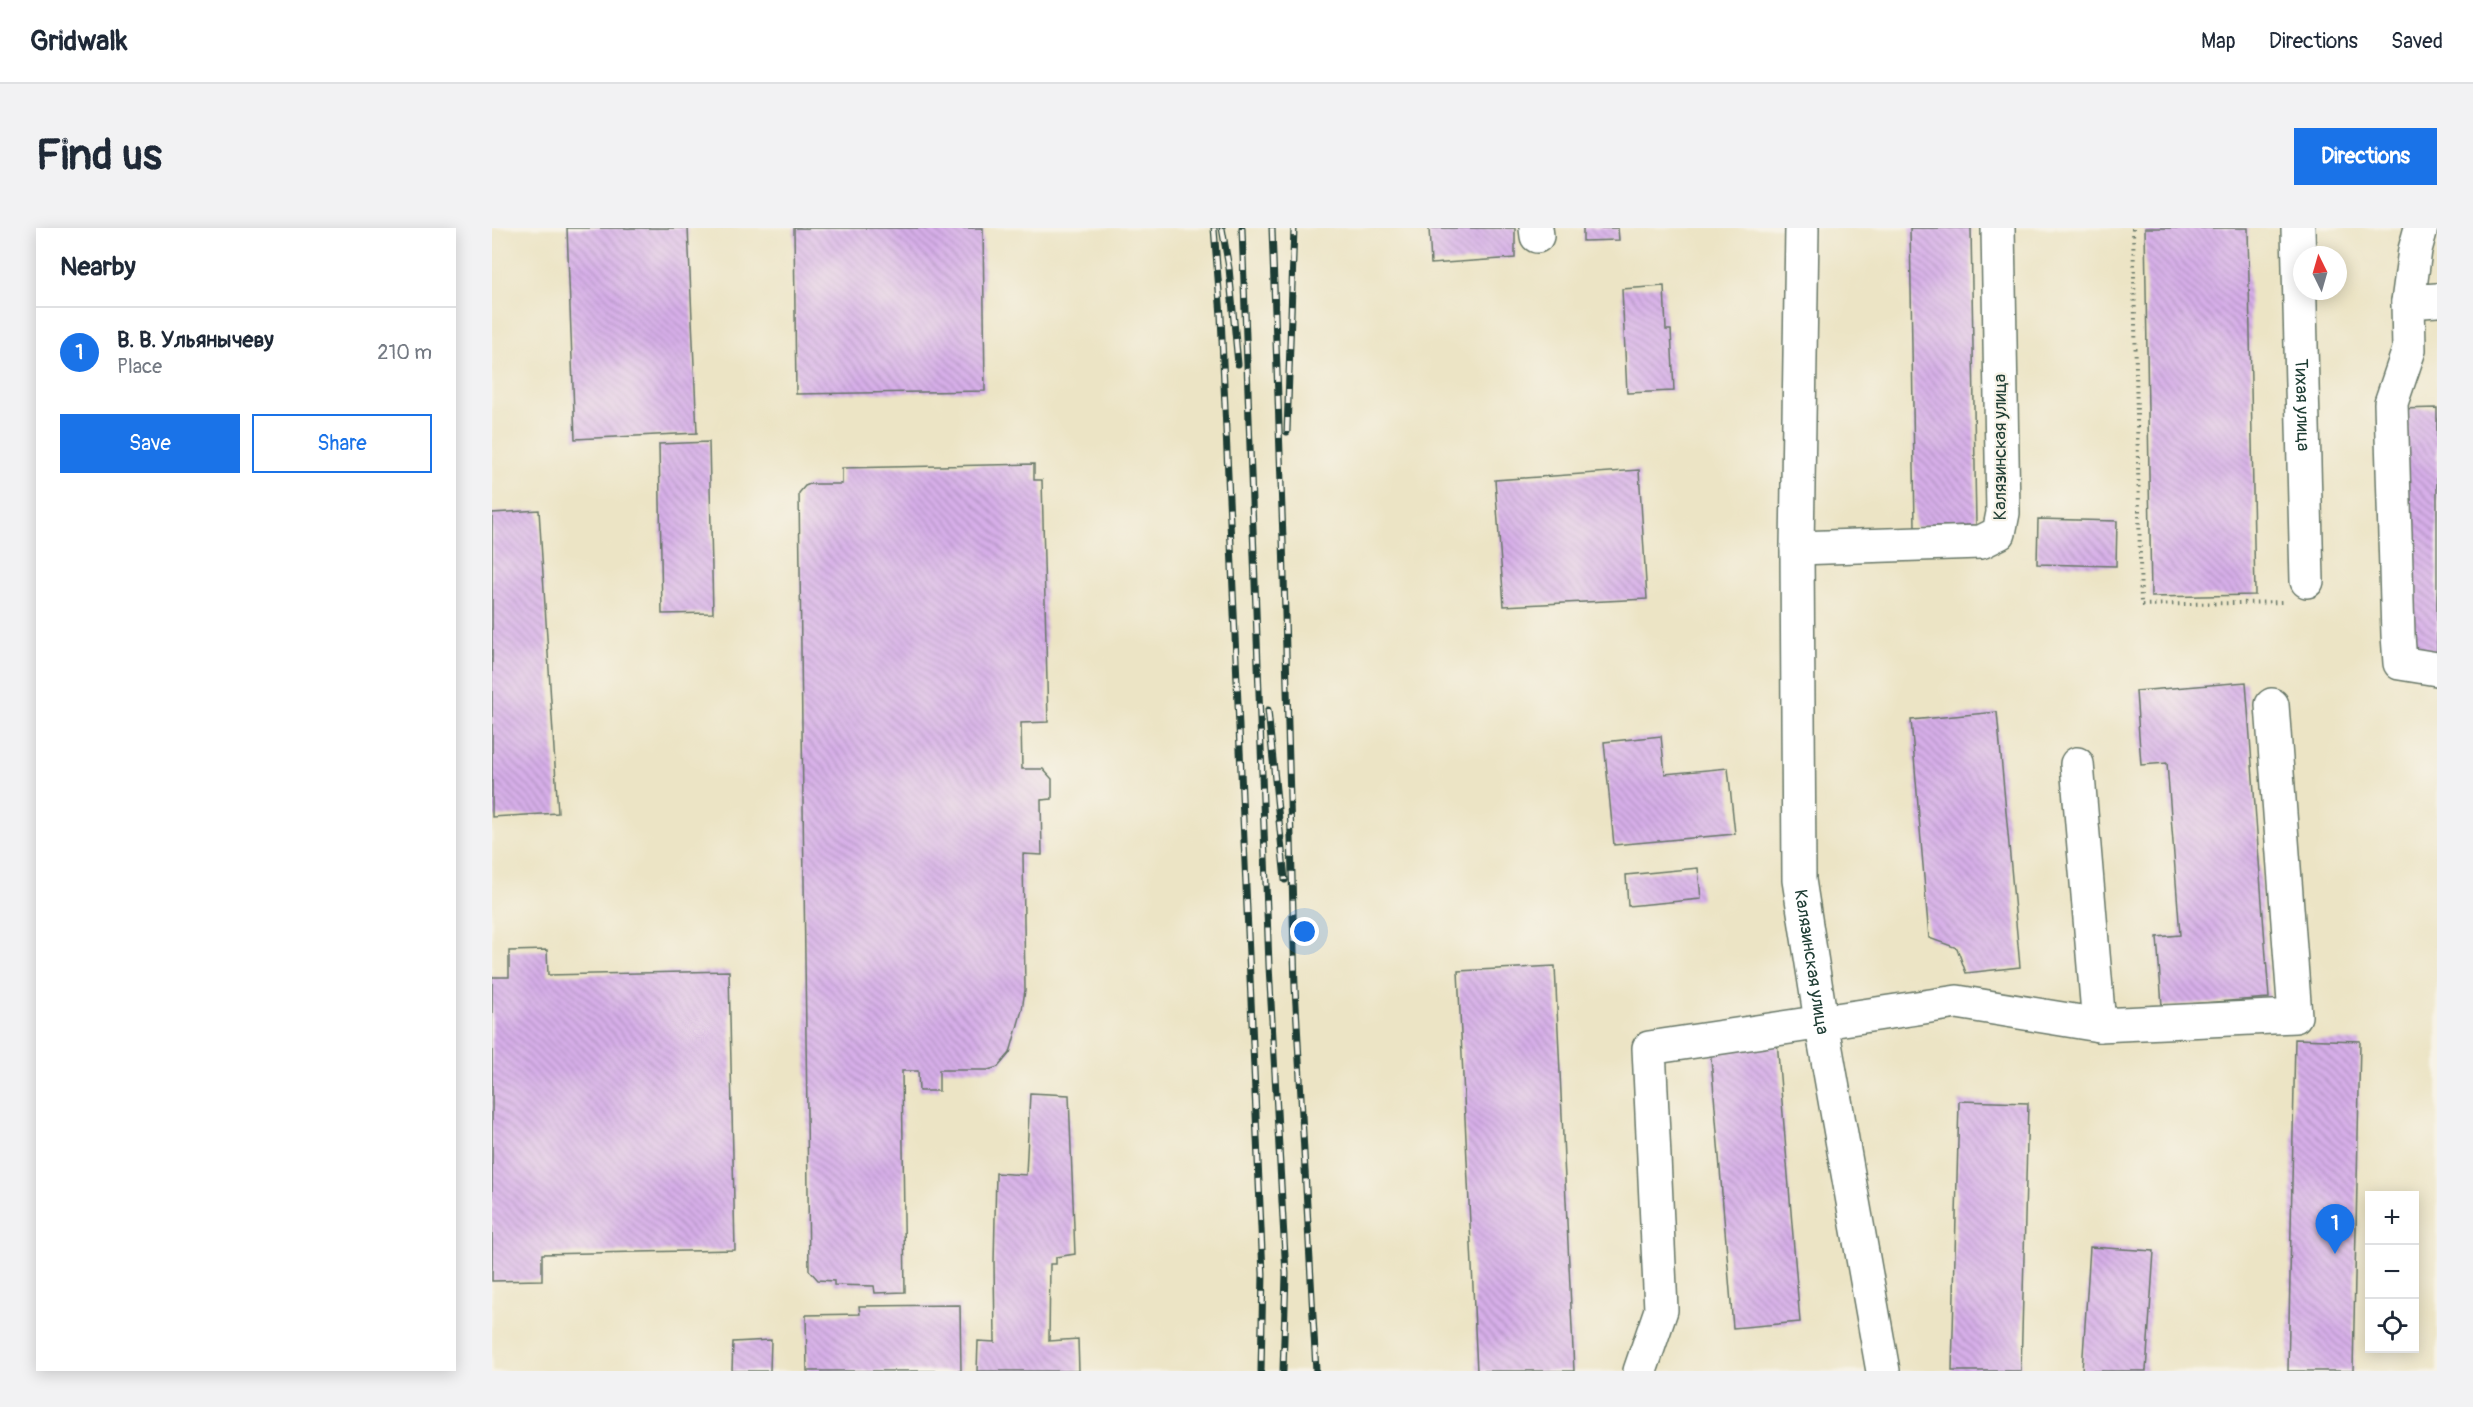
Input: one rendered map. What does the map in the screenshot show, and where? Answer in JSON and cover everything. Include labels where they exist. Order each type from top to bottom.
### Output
[{"type":"street","name":"Калязинская улица","points":[[1802,228],[1797,548],[1799,880],[1821,1022],[1883,1371]]},
{"type":"street","name":"Калязинская улица","points":[[1797,548],[1981,542],[1999,533],[2003,513],[1998,228]]},
{"type":"street","name":"Тихая улица","points":[[2298,228],[2299,592]]},
{"type":"street","points":[[2421,228],[2415,250],[2422,301],[2409,350],[2391,403],[2400,663],[2437,669]]},
{"type":"street","points":[[1640,1371],[1661,1310],[1649,1048],[1957,1002],[2099,1025],[2295,1016],[2272,705]]},
{"type":"street","points":[[2077,764],[2099,1025]]},
{"type":"path","points":[[2133,228],[2141,605],[2299,592]]},
{"type":"building","points":[[567,228],[688,228],[697,433],[575,439]]},
{"type":"building","points":[[794,228],[983,228],[985,391],[796,394]]},
{"type":"building","points":[[1429,228],[1515,228],[1515,258],[1431,264]]},
{"type":"building","points":[[1583,228],[1618,228],[1619,240],[1583,241]]},
{"type":"building","points":[[1910,228],[1971,228],[1976,525],[1915,527]]},
{"type":"building","points":[[2145,228],[2248,228],[2255,595],[2151,597]]},
{"type":"building","points":[[1664,286],[1666,330],[1671,330],[1674,391],[1627,393],[1622,289]]},
{"type":"building","points":[[2437,408],[2437,652],[2408,653],[2399,409]]},
{"type":"building","points":[[709,442],[713,613],[662,614],[659,444]]},
{"type":"building","points":[[1034,464],[1034,480],[1042,480],[1048,722],[1021,723],[1022,769],[1043,769],[1052,779],[1052,799],[1041,800],[1042,855],[1023,854],[1025,990],[1022,1010],[1010,1053],[998,1067],[988,1070],[939,1070],[939,1091],[919,1091],[918,1071],[902,1071],[905,1292],[875,1293],[874,1286],[834,1285],[834,1281],[818,1280],[809,1270],[799,493],[810,484],[842,484],[842,468]]},
{"type":"building","points":[[1639,470],[1647,599],[1504,606],[1495,480]]},
{"type":"building","points":[[539,510],[558,813],[492,817],[492,513]]},
{"type":"building","points":[[2038,519],[2117,521],[2116,566],[2037,564]]},
{"type":"building","points":[[2246,682],[2269,998],[2162,1006],[2157,937],[2180,935],[2167,763],[2141,765],[2136,691]]},
{"type":"building","points":[[1997,712],[2020,967],[1966,973],[1957,948],[1929,938],[1911,720]]},
{"type":"building","points":[[1661,736],[1665,774],[1728,768],[1735,834],[1614,845],[1604,742]]},
{"type":"building","points":[[1698,868],[1701,899],[1628,906],[1626,875]]},
{"type":"building","points":[[547,950],[548,975],[729,971],[735,1250],[542,1254],[542,1280],[492,1281],[492,977],[509,977],[509,951]]},
{"type":"building","points":[[1555,966],[1574,1371],[1477,1371],[1458,971]]},
{"type":"building","points":[[1776,1028],[1800,1322],[1733,1328],[1709,1034]]},
{"type":"building","points":[[2295,1039],[2360,1041],[2353,1371],[2288,1371]]},
{"type":"building","points":[[1030,1093],[1069,1095],[1075,1254],[1056,1257],[1056,1264],[1050,1264],[1049,1341],[1078,1339],[1079,1371],[977,1371],[978,1341],[995,1342],[996,1173],[1026,1175]]},
{"type":"building","points":[[1959,1101],[2028,1103],[2021,1371],[1952,1371]]},
{"type":"building","points":[[2090,1247],[2154,1251],[2146,1371],[2082,1371]]},
{"type":"building","points":[[960,1305],[961,1371],[807,1371],[806,1315],[860,1314],[859,1306]]},
{"type":"building","points":[[771,1340],[770,1371],[732,1371],[733,1342]]},
{"type":"railway","points":[[1214,228],[1221,316],[1263,1274],[1261,1371]]},
{"type":"railway","points":[[1222,228],[1229,268],[1238,364]]},
{"type":"railway","points":[[1242,228],[1269,966],[1286,1274],[1283,1371]]},
{"type":"railway","points":[[1272,228],[1295,987],[1316,1371]]},
{"type":"railway","points":[[1287,432],[1294,228]]},
{"type":"railway","points":[[1268,710],[1285,880]]},
{"type":"place","name":"В. В. Ульянычеву","points":[[2335,1254]]}]
